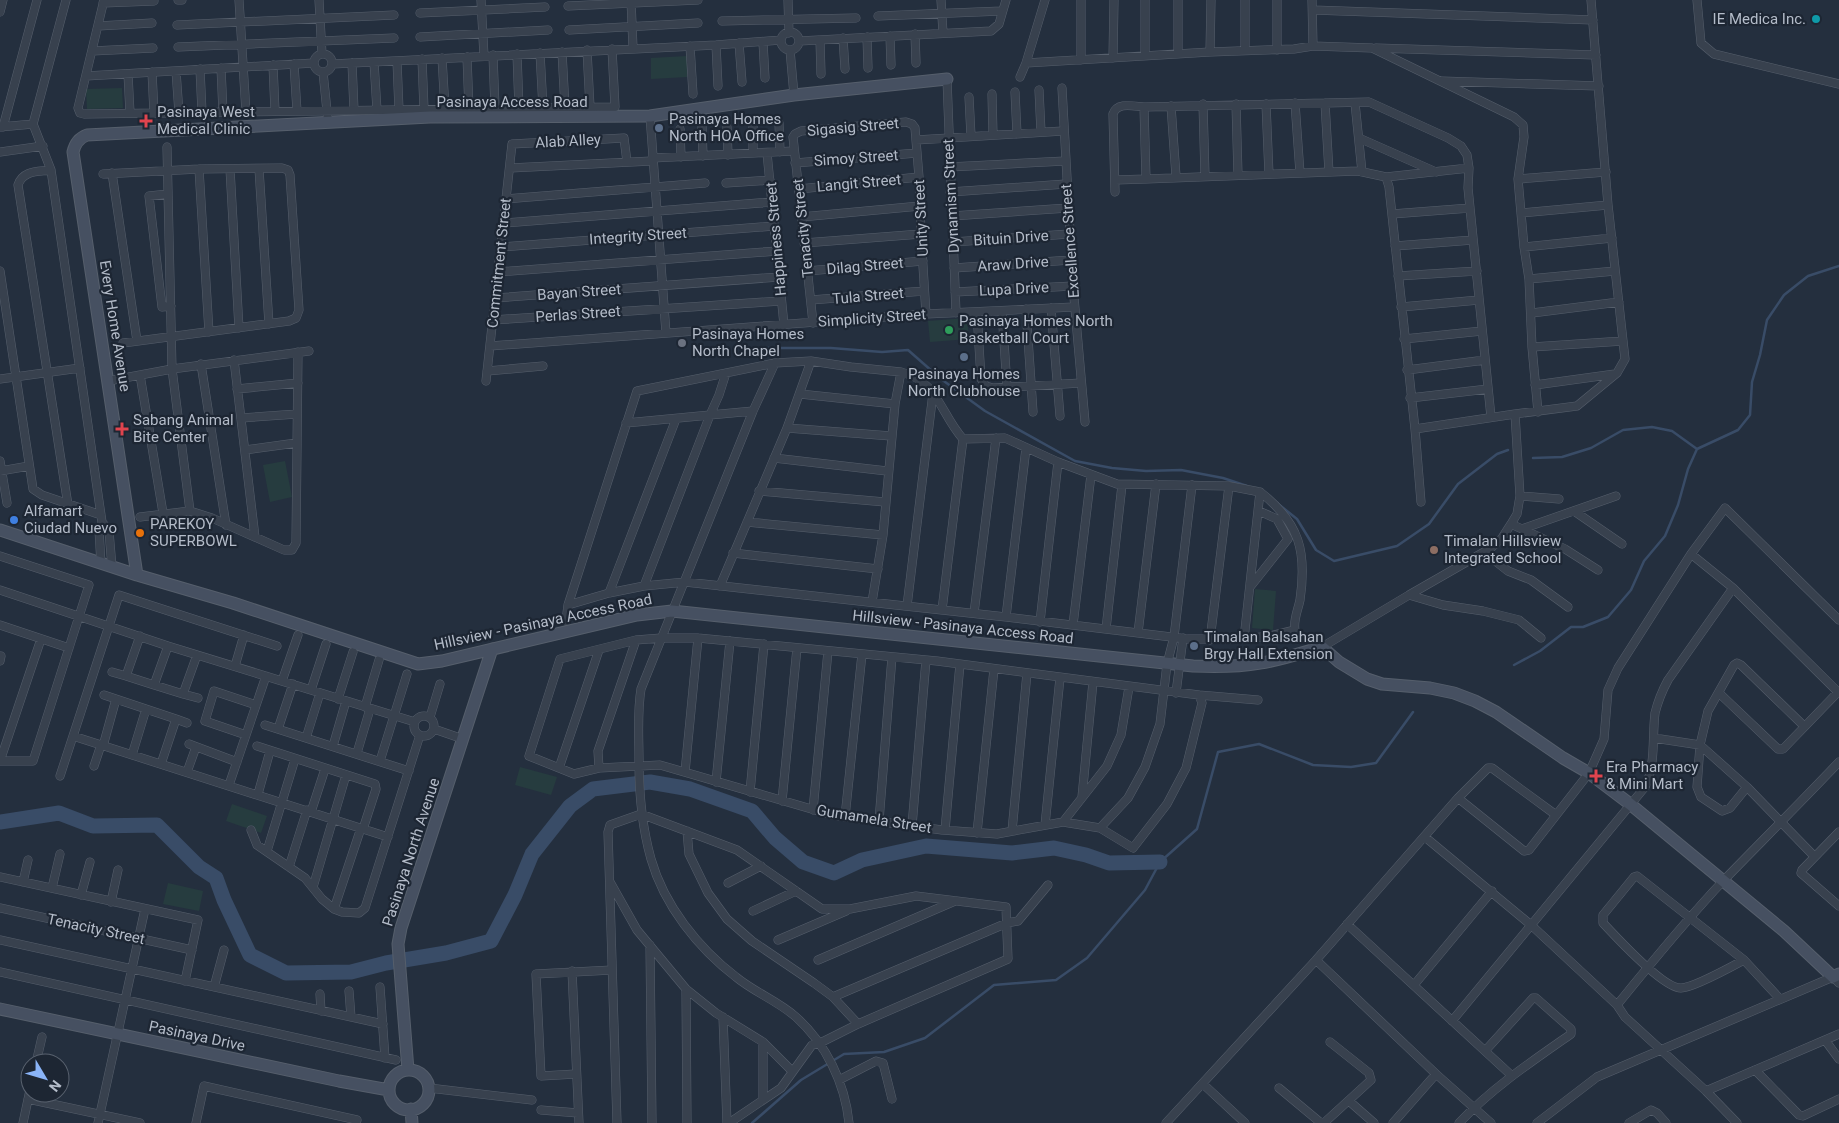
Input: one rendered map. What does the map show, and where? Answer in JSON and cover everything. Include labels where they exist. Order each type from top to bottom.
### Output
[{"type":"street","points":[[0,12],[3,0]]},
{"type":"street","points":[[33,124],[2,127],[36,0]]},
{"type":"street","points":[[66,0],[33,124],[51,170],[102,519],[109,531],[106,566]]},
{"type":"street","points":[[239,0],[246,112]]},
{"type":"street","points":[[319,0],[322,54]]},
{"type":"street","points":[[481,0],[484,56]]},
{"type":"street","points":[[568,6],[698,0]]},
{"type":"street","points":[[788,0],[789,32]]},
{"type":"street","points":[[941,0],[942,33]]},
{"type":"street","points":[[799,41],[993,30],[999,24],[1006,0]]},
{"type":"street","points":[[1020,77],[1045,0]]},
{"type":"street","points":[[1081,0],[1081,60]]},
{"type":"street","points":[[1114,0],[1114,58]]},
{"type":"street","points":[[1145,0],[1145,56]]},
{"type":"street","points":[[1178,0],[1178,54]]},
{"type":"street","points":[[1210,52],[1211,0]]},
{"type":"street","points":[[1244,50],[1245,0]]},
{"type":"street","points":[[1277,0],[1277,50]]},
{"type":"street","points":[[1312,0],[1313,46]]},
{"type":"street","points":[[1415,429],[1577,406],[1617,374],[1625,359],[1614,271],[1591,0]]},
{"type":"street","points":[[1697,0],[1701,43],[1714,54],[1839,84]]},
{"type":"street","points":[[154,1],[103,2],[78,108],[80,113],[297,111],[327,116],[354,110],[616,107],[612,49]]},
{"type":"street","points":[[631,2],[633,48]]},
{"type":"street","points":[[420,13],[545,7]]},
{"type":"street","points":[[1313,10],[1593,20]]},
{"type":"street","points":[[878,16],[1002,11]]},
{"type":"street","points":[[177,25],[394,15]]},
{"type":"street","points":[[722,21],[856,18]]},
{"type":"street","points":[[98,26],[152,23]]},
{"type":"street","points":[[569,30],[698,24]]},
{"type":"street","points":[[420,37],[548,30]]},
{"type":"street","points":[[789,32],[783,35],[781,40],[783,47],[790,50],[796,48],[799,41]]},
{"type":"street","points":[[789,32],[794,34],[799,41]]},
{"type":"street","points":[[914,34],[916,63]]},
{"type":"street","points":[[890,36],[891,65]]},
{"type":"street","points":[[867,37],[868,68]]},
{"type":"street","points":[[178,47],[394,38]]},
{"type":"street","points":[[843,38],[845,69]]},
{"type":"street","points":[[332,64],[716,45],[781,40]]},
{"type":"street","points":[[820,40],[821,74]]},
{"type":"street","points":[[763,42],[765,78]]},
{"type":"street","points":[[739,43],[742,82]]},
{"type":"street","points":[[716,45],[718,86]]},
{"type":"street","points":[[690,46],[693,94]]},
{"type":"street","points":[[1026,63],[1244,50],[1277,50],[1313,46],[1596,55]]},
{"type":"street","points":[[92,51],[153,48]]},
{"type":"street","points":[[1372,48],[1514,117],[1524,125],[1518,179],[1532,313],[1532,347],[1538,412]]},
{"type":"street","points":[[587,50],[590,107]]},
{"type":"street","points":[[790,50],[794,95]]},
{"type":"street","points":[[562,52],[565,107]]},
{"type":"street","points":[[540,53],[543,108]]},
{"type":"street","points":[[322,54],[330,57],[332,64],[328,70],[323,72],[318,70],[314,63],[316,57],[322,54]]},
{"type":"street","points":[[517,54],[519,108]]},
{"type":"street","points":[[493,56],[496,108]]},
{"type":"street","points":[[467,57],[469,109]]},
{"type":"street","points":[[442,58],[445,109]]},
{"type":"street","points":[[422,59],[424,109]]},
{"type":"street","points":[[397,61],[399,110]]},
{"type":"street","points":[[374,62],[377,110]]},
{"type":"street","points":[[86,76],[314,63]]},
{"type":"street","points":[[352,63],[354,110]]},
{"type":"street","points":[[294,64],[297,111]]},
{"type":"street","points":[[273,66],[275,112]]},
{"type":"street","points":[[221,68],[223,112]]},
{"type":"street","points":[[200,70],[202,112]]},
{"type":"street","points":[[176,71],[179,113]]},
{"type":"street","points":[[152,72],[154,113]]},
{"type":"street","points":[[323,72],[327,116]]},
{"type":"street","points":[[128,74],[130,113]]},
{"type":"street","name":"Pasinaya Access Road","points":[[77,141],[87,135],[327,116],[650,116],[794,95],[947,79]]},
{"type":"street","name":"Dynamism Street","points":[[947,79],[956,313]]},
{"type":"street","points":[[1438,81],[1599,86]]},
{"type":"street","name":"Excellence Street","points":[[1062,88],[1074,307],[1085,422]]},
{"type":"street","points":[[1039,90],[1040,132]]},
{"type":"street","points":[[1015,92],[1017,134]]},
{"type":"street","points":[[992,94],[993,135]]},
{"type":"street","points":[[969,97],[971,136]]},
{"type":"street","points":[[1115,192],[1113,114],[1115,108],[1120,106],[1369,102],[1448,138],[1461,146],[1467,154],[1469,168],[1468,188],[1491,417]]},
{"type":"street","points":[[1295,103],[1300,173]]},
{"type":"street","points":[[1325,103],[1330,172]]},
{"type":"street","points":[[1355,103],[1362,172]]},
{"type":"street","points":[[1203,104],[1205,176]]},
{"type":"street","points":[[1236,104],[1238,175]]},
{"type":"street","points":[[1266,104],[1269,174]]},
{"type":"street","points":[[1171,106],[1176,176]]},
{"type":"street","points":[[1144,107],[1146,178]]},
{"type":"street","points":[[650,116],[666,333]]},
{"type":"street","name":"Sigasig Street","points":[[795,134],[798,132],[906,122],[912,124]]},
{"type":"street","points":[[779,123],[780,152]]},
{"type":"street","name":"Unity Street","points":[[912,124],[915,128],[919,178],[920,234],[926,314]]},
{"type":"street","points":[[753,126],[753,153]]},
{"type":"street","points":[[702,127],[703,156]]},
{"type":"street","points":[[727,127],[728,155]]},
{"type":"street","points":[[680,129],[681,157]]},
{"type":"street","points":[[916,140],[1063,131]]},
{"type":"street","name":"Tenacity Street","points":[[795,134],[793,140],[794,152],[813,322]]},
{"type":"street","name":"Alab Alley","points":[[512,144],[624,138],[627,162]]},
{"type":"street","points":[[1359,138],[1436,172]]},
{"type":"street","name":"Every Home Avenue","points":[[77,141],[74,152],[137,575]]},
{"type":"street","name":"Commitment Street","points":[[486,381],[512,144]]},
{"type":"street","points":[[0,152],[43,146]]},
{"type":"street","points":[[167,147],[172,369],[190,511]]},
{"type":"street","points":[[510,168],[794,152]]},
{"type":"street","name":"Happiness Street","points":[[768,153],[784,325]]},
{"type":"street","name":"Simoy Street","points":[[795,162],[917,153]]},
{"type":"street","points":[[949,167],[1065,161]]},
{"type":"street","points":[[103,174],[168,170],[282,168],[288,170],[290,175],[299,310],[293,320],[124,343]]},
{"type":"street","points":[[1115,180],[1176,176],[1330,172],[1362,172],[1386,177],[1469,168]]},
{"type":"street","points":[[199,169],[209,332]]},
{"type":"street","points":[[230,169],[238,328]]},
{"type":"street","points":[[259,169],[269,324]]},
{"type":"street","points":[[51,170],[26,174],[18,185],[68,504]]},
{"type":"street","points":[[1518,179],[1606,172]]},
{"type":"street","points":[[112,173],[138,341]]},
{"type":"street","points":[[1386,177],[1392,214],[1422,502]]},
{"type":"street","name":"Langit Street","points":[[799,189],[919,178]]},
{"type":"street","points":[[726,183],[770,180]]},
{"type":"street","points":[[506,199],[705,183]]},
{"type":"street","points":[[950,192],[1066,184]]},
{"type":"street","points":[[168,194],[149,196],[162,307],[171,306]]},
{"type":"street","points":[[504,223],[772,202]]},
{"type":"street","points":[[1522,214],[1608,205]]},
{"type":"street","points":[[801,217],[920,206]]},
{"type":"street","points":[[952,216],[1068,208]]},
{"type":"street","points":[[1392,214],[1470,208]]},
{"type":"street","name":"Integrity Street","points":[[501,247],[774,226]]},
{"type":"street","points":[[804,243],[920,234]]},
{"type":"street","name":"Bituin Drive","points":[[953,242],[1069,234]]},
{"type":"street","points":[[1524,247],[1612,238]]},
{"type":"street","points":[[1395,246],[1474,240]]},
{"type":"street","points":[[498,272],[777,251]]},
{"type":"street","name":"Araw Drive","points":[[954,268],[1071,260]]},
{"type":"street","name":"Dilag Street","points":[[808,271],[923,261]]},
{"type":"street","points":[[0,271],[33,489],[102,519]]},
{"type":"street","points":[[1398,276],[1476,271]]},
{"type":"street","points":[[1529,279],[1614,271]]},
{"type":"street","name":"Bayan Street","points":[[496,298],[779,277]]},
{"type":"street","name":"Lupa Drive","points":[[955,292],[1073,286]]},
{"type":"street","name":"Tula Street","points":[[811,300],[924,291]]},
{"type":"street","points":[[1401,307],[1479,300]]},
{"type":"street","name":"Perlas Street","points":[[493,320],[782,301]]},
{"type":"street","points":[[1532,313],[1619,302]]},
{"type":"street","name":"Simplicity Street","points":[[490,346],[926,314],[1074,307]]},
{"type":"street","points":[[1051,308],[1060,416]]},
{"type":"street","points":[[1026,309],[1033,412]]},
{"type":"street","points":[[1002,311],[1007,387]]},
{"type":"street","points":[[977,312],[982,379],[986,386],[994,388],[1081,382]]},
{"type":"street","points":[[1404,338],[1482,331]]},
{"type":"street","points":[[1532,347],[1623,341]]},
{"type":"street","points":[[108,381],[201,364],[309,351]]},
{"type":"street","points":[[140,517],[190,511],[226,524],[284,550],[292,550],[294,547],[298,352]]},
{"type":"street","points":[[234,360],[255,537]]},
{"type":"street","points":[[1407,370],[1485,360]]},
{"type":"street","points":[[720,586],[787,428],[811,361]]},
{"type":"street","points":[[566,621],[568,605],[626,423],[638,392],[775,363],[811,361],[909,374],[927,384],[953,428],[963,439],[942,610]]},
{"type":"street","points":[[775,363],[753,411],[641,689],[638,708],[641,814],[651,859],[665,893],[685,926],[709,953],[736,978],[795,1016],[820,1043],[838,1078],[849,1123]]},
{"type":"street","points":[[201,364],[226,524]]},
{"type":"street","points":[[488,371],[543,366]]},
{"type":"street","points":[[0,379],[80,368]]},
{"type":"street","points":[[872,602],[883,535],[894,404],[901,372]]},
{"type":"street","points":[[140,374],[163,513]]},
{"type":"street","points":[[644,586],[726,374]]},
{"type":"street","points":[[1535,385],[1617,374]]},
{"type":"street","points":[[238,389],[298,383]]},
{"type":"street","points":[[1410,398],[1488,389]]},
{"type":"street","points":[[907,606],[933,393]]},
{"type":"street","points":[[800,394],[894,404]]},
{"type":"street","points":[[626,423],[753,411]]},
{"type":"street","points":[[241,418],[297,414]]},
{"type":"street","points":[[1514,414],[1520,496],[1512,524],[1497,543],[1322,647],[1347,668],[1367,679],[1382,684],[1430,688],[1454,693],[1476,701],[1496,712],[1563,758],[1589,773],[1630,804],[1784,931],[1837,978],[1780,999],[1596,1077],[1537,1123]]},
{"type":"street","points":[[609,593],[676,419]]},
{"type":"street","points":[[787,428],[891,436]]},
{"type":"street","points":[[974,613],[996,438]]},
{"type":"street","points":[[568,605],[609,593],[644,586],[685,582],[1183,638],[1210,640],[1244,639],[1270,636],[1295,630],[1294,620],[1301,591],[1302,552],[1298,538],[1289,522],[1270,500],[1260,492],[1229,486],[1122,485],[1058,462],[1005,438],[963,439]]},
{"type":"street","points":[[245,450],[296,443]]},
{"type":"street","points":[[1006,617],[1026,448]]},
{"type":"street","points":[[774,458],[887,471]]},
{"type":"street","points":[[0,461],[7,503]]},
{"type":"street","points":[[1040,622],[1058,462]]},
{"type":"street","points":[[1,470],[30,466]]},
{"type":"street","points":[[1073,625],[1091,475]]},
{"type":"street","points":[[1138,633],[1156,484]]},
{"type":"street","points":[[1106,629],[1122,485]]},
{"type":"street","points":[[1176,693],[1173,665],[1174,637],[1192,485]]},
{"type":"street","points":[[1210,640],[1229,486]]},
{"type":"street","points":[[760,491],[885,502]]},
{"type":"street","points":[[1244,639],[1260,492]]},
{"type":"street","points":[[1520,496],[1559,499]]},
{"type":"street","points":[[1522,529],[1616,496]]},
{"type":"street","points":[[1458,798],[1524,851],[1529,850],[1589,773],[1604,739],[1608,690],[1618,668],[1690,554],[1725,508],[1839,620]]},
{"type":"street","points":[[1250,587],[1288,538],[1277,520],[1259,511]]},
{"type":"street","points":[[1574,511],[1622,544]]},
{"type":"street","points":[[102,519],[99,530],[106,566]]},
{"type":"street","points":[[747,522],[883,535]]},
{"type":"street","points":[[1512,524],[1565,549],[1598,570]]},
{"type":"street","name":"Hillsview - Pasinaya Access Road","points":[[0,530],[106,566],[233,603],[414,663],[442,661],[638,615],[672,611],[1173,665],[1211,667],[1262,663],[1322,647]]},
{"type":"street","points":[[1484,552],[1508,572],[1531,580],[1568,608]]},
{"type":"street","points":[[733,554],[878,569]]},
{"type":"street","points":[[1690,554],[1733,588],[1839,693],[1783,748],[1778,749],[1720,693]]},
{"type":"street","points":[[0,556],[90,585],[33,761],[0,761],[41,639]]},
{"type":"street","points":[[1452,1021],[1646,787],[1657,706],[1668,680],[1733,588]]},
{"type":"street","points":[[0,590],[168,646],[415,722]]},
{"type":"street","points":[[60,776],[119,595],[277,646]]},
{"type":"street","points":[[1409,595],[1519,620],[1541,638]]},
{"type":"street","points":[[0,625],[69,648]]},
{"type":"street","points":[[235,666],[244,635]]},
{"type":"street","points":[[282,681],[298,635]]},
{"type":"street","points":[[126,676],[140,636]]},
{"type":"street","points":[[685,772],[698,638]]},
{"type":"street","points":[[559,768],[599,650],[636,640],[698,638],[764,644],[960,664],[1165,692],[1258,700]]},
{"type":"street","points":[[1100,828],[1128,798],[1146,767],[1160,724],[1165,692],[1183,638]]},
{"type":"street","points":[[599,768],[598,751],[636,640]]},
{"type":"street","points":[[716,782],[730,641]]},
{"type":"street","points":[[311,690],[326,644]]},
{"type":"street","points":[[750,792],[764,644]]},
{"type":"street","points":[[154,685],[168,646]]},
{"type":"street","points":[[782,801],[797,648]]},
{"type":"street","name":"Pasinaya North Avenue","points":[[408,1070],[398,944],[406,911],[492,649]]},
{"type":"street","name":"Gumamela Street","points":[[599,650],[560,659],[529,756],[574,774],[599,768],[660,765],[813,810],[845,817],[912,826],[997,834],[1063,822],[1100,828],[1132,848],[1167,804],[1186,768],[1202,703],[1199,695]]},
{"type":"street","points":[[813,810],[828,651]]},
{"type":"street","points":[[333,746],[353,652]]},
{"type":"street","points":[[183,694],[198,654]]},
{"type":"street","points":[[845,817],[862,654]]},
{"type":"street","points":[[0,656],[0,661]]},
{"type":"street","points":[[879,821],[892,657]]},
{"type":"street","points":[[357,754],[379,660]]},
{"type":"street","points":[[912,826],[926,660]]},
{"type":"street","points":[[945,830],[960,664]]},
{"type":"street","points":[[1747,787],[1727,810],[1722,811],[1702,797],[1697,787],[1700,745],[1708,711],[1720,693],[1734,665],[1742,665],[1804,726]]},
{"type":"street","points":[[977,833],[994,669]]},
{"type":"street","points":[[112,672],[198,698]]},
{"type":"street","points":[[1012,832],[1027,673]]},
{"type":"street","points":[[380,761],[408,674]]},
{"type":"street","points":[[229,785],[266,676]]},
{"type":"street","points":[[1045,825],[1060,678]]},
{"type":"street","points":[[1082,798],[1093,682]]},
{"type":"street","points":[[278,729],[293,684]]},
{"type":"street","points":[[430,717],[440,684]]},
{"type":"street","points":[[1063,822],[1107,766],[1121,735],[1129,687]]},
{"type":"street","points":[[246,735],[205,721],[214,691],[256,705]]},
{"type":"street","points":[[306,738],[320,693]]},
{"type":"street","points":[[104,695],[187,723]]},
{"type":"street","points":[[94,766],[116,699]]},
{"type":"street","points":[[132,755],[146,709]]},
{"type":"street","points":[[423,715],[430,717],[434,722],[434,729],[427,736],[420,735],[416,731],[415,722],[423,715]]},
{"type":"street","points":[[161,764],[176,719]]},
{"type":"street","points":[[265,725],[410,771]]},
{"type":"street","points":[[434,729],[463,739]]},
{"type":"street","points":[[251,830],[255,842],[308,880],[322,900],[342,912],[359,913],[365,908],[420,735]]},
{"type":"street","points":[[73,736],[388,837]]},
{"type":"street","points":[[1654,738],[1700,745],[1783,822],[1814,856]]},
{"type":"street","points":[[187,772],[192,746],[237,762]]},
{"type":"street","points":[[257,746],[376,786],[334,908]]},
{"type":"street","points":[[258,794],[270,750]]},
{"type":"street","points":[[267,851],[295,759]]},
{"type":"street","points":[[1617,1005],[1724,881],[1839,762]]},
{"type":"street","points":[[1169,1122],[1316,960],[1458,798],[1490,767],[1556,815]]},
{"type":"street","points":[[289,867],[325,769]]},
{"type":"street","points":[[313,886],[346,776]]},
{"type":"street","points":[[617,1123],[609,880],[608,832],[610,825],[641,814],[737,850],[822,909],[850,909],[916,896],[1006,907],[1008,959],[812,1046],[781,1088],[728,1123]]},
{"type":"street","points":[[687,831],[689,854],[708,892],[727,919],[752,940],[833,997],[858,1024]]},
{"type":"street","points":[[1839,832],[1802,870],[1802,875],[1839,906]]},
{"type":"street","points":[[1425,837],[1531,925],[1617,1005],[1624,1017],[1706,1091],[1737,1123]]},
{"type":"street","points":[[52,888],[60,854]]},
{"type":"street","points":[[23,882],[28,860]]},
{"type":"street","points":[[82,895],[90,862]]},
{"type":"street","points":[[728,883],[761,866]]},
{"type":"street","points":[[111,902],[118,870]]},
{"type":"street","points":[[0,877],[198,920],[185,981]]},
{"type":"street","points":[[1744,960],[1686,988],[1672,987],[1602,923],[1603,915],[1634,877],[1640,878],[1744,960],[1780,999]]},
{"type":"street","points":[[609,880],[637,930],[686,989],[723,1017],[763,1042],[792,1071]]},
{"type":"street","points":[[833,997],[1007,923],[1018,921],[1048,885]]},
{"type":"street","points":[[753,911],[796,891]]},
{"type":"street","points":[[1414,985],[1492,891]]},
{"type":"street","points":[[818,960],[957,900]]},
{"type":"street","name":"Tenacity Street","points":[[0,908],[192,950]]},
{"type":"street","points":[[98,1123],[145,909]]},
{"type":"street","points":[[778,940],[850,909]]},
{"type":"street","points":[[1347,924],[1511,1076]]},
{"type":"street","points":[[0,940],[383,1024]]},
{"type":"street","points":[[650,945],[652,1123]]},
{"type":"street","points":[[214,987],[224,950]]},
{"type":"street","points":[[1316,960],[1436,1074],[1491,1123]]},
{"type":"street","points":[[576,1074],[541,1076],[536,974],[612,970]]},
{"type":"street","points":[[572,971],[579,1123]]},
{"type":"street","points":[[0,972],[396,1060]]},
{"type":"street","points":[[380,988],[385,1058]]},
{"type":"street","points":[[686,989],[688,1123]]},
{"type":"street","points":[[350,991],[351,1017]]},
{"type":"street","points":[[320,994],[321,1011]]},
{"type":"street","points":[[1460,1123],[1474,1108],[1511,1076],[1571,1034],[1571,1029],[1536,998],[1533,998],[1485,1051]]},
{"type":"street","name":"Pasinaya Drive","points":[[0,1009],[389,1090]]},
{"type":"street","points":[[723,1017],[728,1123]]},
{"type":"street","points":[[1706,1091],[1839,1034]]},
{"type":"street","points":[[38,1053],[42,1037]]},
{"type":"street","points":[[1825,1040],[1839,1059]]},
{"type":"street","points":[[763,1042],[763,1100]]},
{"type":"street","points":[[1279,1088],[1320,1123],[1325,1122],[1349,1101],[1371,1080],[1371,1076],[1330,1042]]},
{"type":"street","points":[[838,1078],[876,1061],[883,1063],[892,1099]]},
{"type":"street","points":[[408,1070],[422,1074],[429,1088],[429,1093],[424,1102],[411,1109],[405,1109],[396,1104],[392,1100],[389,1090],[394,1076],[408,1070]]},
{"type":"street","points":[[1755,1070],[1799,1115],[1803,1116],[1839,1099]]},
{"type":"street","points":[[1393,1123],[1436,1074]]},
{"type":"street","points":[[1203,1084],[1245,1123]]},
{"type":"street","points":[[196,1123],[204,1086],[357,1120],[356,1123]]},
{"type":"street","points":[[429,1088],[532,1100]]},
{"type":"street","points":[[1349,1101],[1374,1123]]},
{"type":"street","points":[[23,1123],[27,1103]]},
{"type":"street","points":[[47,1103],[140,1123]]},
{"type":"street","points":[[411,1109],[412,1123]]},
{"type":"street","points":[[541,1110],[578,1113]]},
{"type":"street","points":[[1629,1123],[1651,1110],[1657,1113],[1666,1123]]},
{"type":"green space","points":[[687,56],[687,77],[651,79],[651,58]]},
{"type":"green space","points":[[122,88],[123,108],[87,109],[86,89]]},
{"type":"green space","name":"Pasinaya Homes North Basketball Court","points":[[967,318],[969,339],[930,342],[928,321]]},
{"type":"green space","points":[[285,461],[292,497],[270,502],[263,465]]},
{"type":"green space","points":[[1255,589],[1276,591],[1273,630],[1252,628]]},
{"type":"green space","points":[[520,767],[557,777],[551,795],[515,785]]},
{"type":"green space","points":[[232,804],[267,816],[261,833],[226,821]]},
{"type":"green space","points":[[168,883],[203,891],[199,911],[163,904]]},
{"type":"waterway","points":[[1514,665],[1540,651],[1571,627],[1583,627],[1608,617],[1631,590],[1644,561],[1665,536],[1678,505],[1688,469],[1697,449],[1738,430],[1750,415],[1752,382],[1767,320],[1784,295],[1808,276],[1839,266]]},
{"type":"waterway","points":[[768,348],[831,348],[882,352],[908,350],[941,379],[985,411],[1075,461],[1112,468],[1146,471],[1181,470],[1223,478],[1247,486]]},
{"type":"waterway","points":[[1533,458],[1562,457],[1591,448],[1623,430],[1652,427],[1672,431],[1697,449]]},
{"type":"waterway","points":[[1277,503],[1297,519],[1316,550],[1334,561],[1397,546],[1429,524],[1458,484],[1497,454],[1508,450]]},
{"type":"waterway","points":[[752,1123],[801,1080],[844,1054],[884,1052],[925,1038],[994,985],[1056,980],[1087,958],[1145,890],[1160,862],[1197,829],[1218,752],[1259,744],[1313,765],[1351,767],[1376,763],[1413,712]]},
{"type":"waterway","points":[[0,822],[59,813],[93,826],[157,825],[199,867],[216,878],[224,900],[250,955],[286,973],[351,972],[386,963],[446,953],[491,941],[515,895],[532,854],[570,806],[593,789],[650,782],[690,789],[752,811],[775,838],[803,862],[834,873],[862,860],[926,846],[1012,853],[1054,848],[1086,855],[1109,863],[1160,862]]},
{"type":"place","name":"IE Medica Inc.","points":[[1816,19]]},
{"type":"place","name":"Pasinaya West Medical Clinic","points":[[146,121]]},
{"type":"place","name":"Pasinaya Homes North HOA Office","points":[[659,128]]},
{"type":"place","name":"Pasinaya Homes North Basketball Court","points":[[949,330]]},
{"type":"place","name":"Pasinaya Homes North Chapel","points":[[682,343]]},
{"type":"place","name":"Pasinaya Homes North Clubhouse","points":[[964,357]]},
{"type":"place","name":"Sabang Animal Bite Center","points":[[122,429]]},
{"type":"place","name":"Alfamart Ciudad Nuevo","points":[[14,520]]},
{"type":"place","name":"PAREKOY SUPERBOWL","points":[[140,533]]},
{"type":"place","name":"Timalan Hillsview Integrated School","points":[[1434,550]]},
{"type":"place","name":"Timalan Balsahan Brgy Hall Extension","points":[[1194,646]]},
{"type":"place","name":"Era Pharmacy & Mini Mart","points":[[1596,776]]}]
